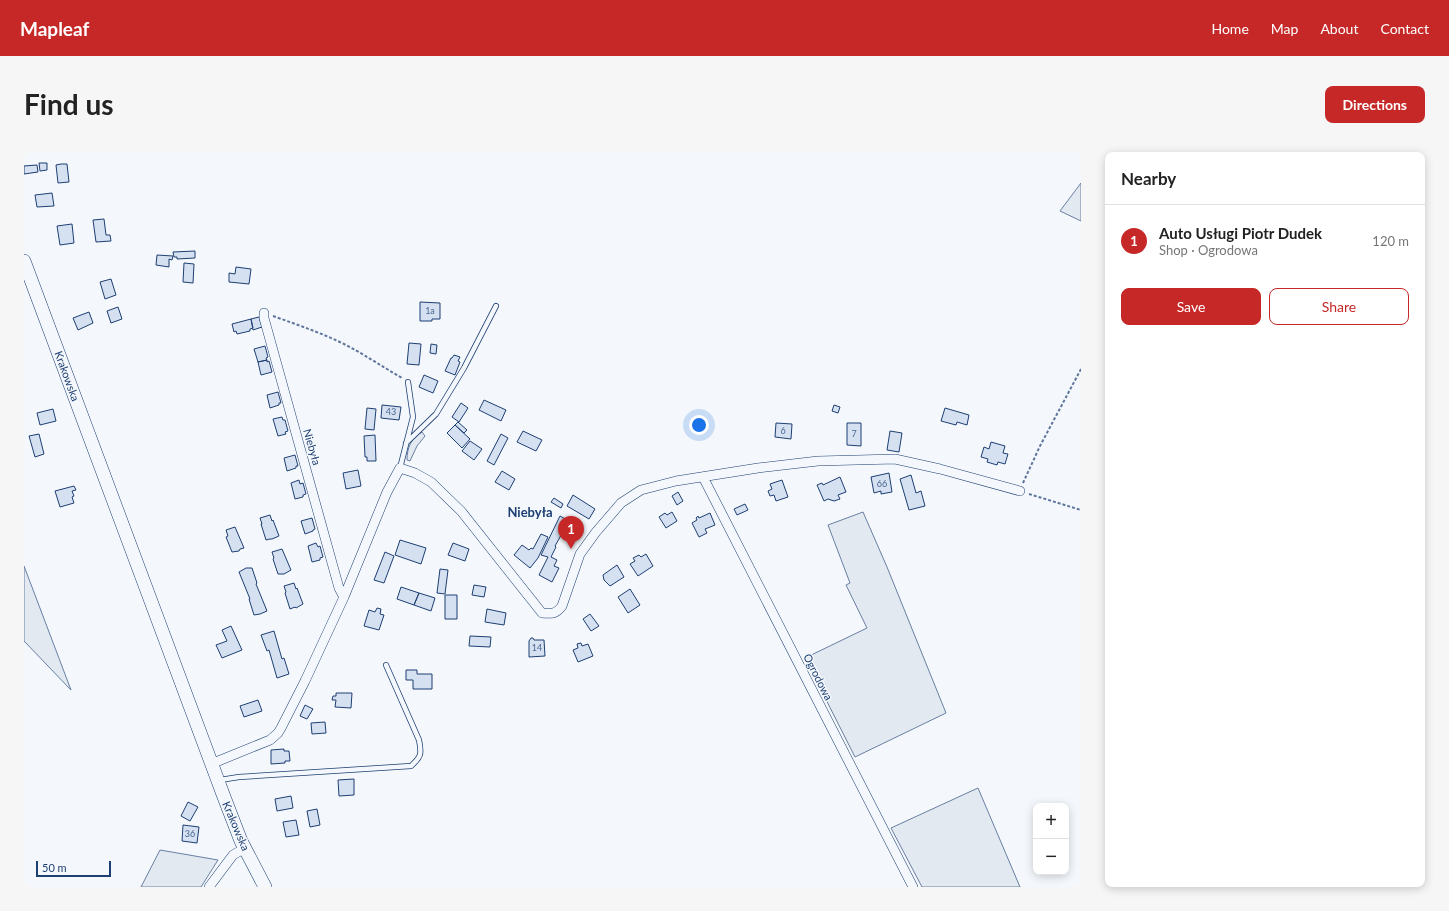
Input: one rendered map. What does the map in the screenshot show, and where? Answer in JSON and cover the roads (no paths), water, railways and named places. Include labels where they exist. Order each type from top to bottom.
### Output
[{"type":"main road","name":"Krakowska","points":[[24,261],[211,764],[245,848],[265,887]]},
{"type":"street","name":"Niebyła","points":[[264,313],[264,318],[339,588],[344,597]]},
{"type":"street","points":[[211,764],[270,740],[278,733],[305,681],[344,597],[386,492],[400,468],[415,473],[431,482],[461,511],[542,613],[552,614],[557,613],[562,606],[580,554],[596,532],[621,504],[640,490],[676,481],[758,468],[818,461],[895,460],[940,469],[1020,491]]},
{"type":"street","name":"Ogrodowa","points":[[703,477],[913,887]]},
{"type":"street","points":[[209,887],[233,855],[245,848]]},
{"type":"lane","points":[[406,443],[436,414],[464,368],[496,306]]},
{"type":"lane","points":[[400,468],[413,417],[408,382]]},
{"type":"lane","points":[[218,781],[239,777],[411,766],[419,759],[421,750],[419,740],[386,665]]},
{"type":"place","name":"Auto Usługi Piotr Dudek","points":[[571,549]]},
{"type":"district","name":"Niebyła","points":[[530,512]]}]
